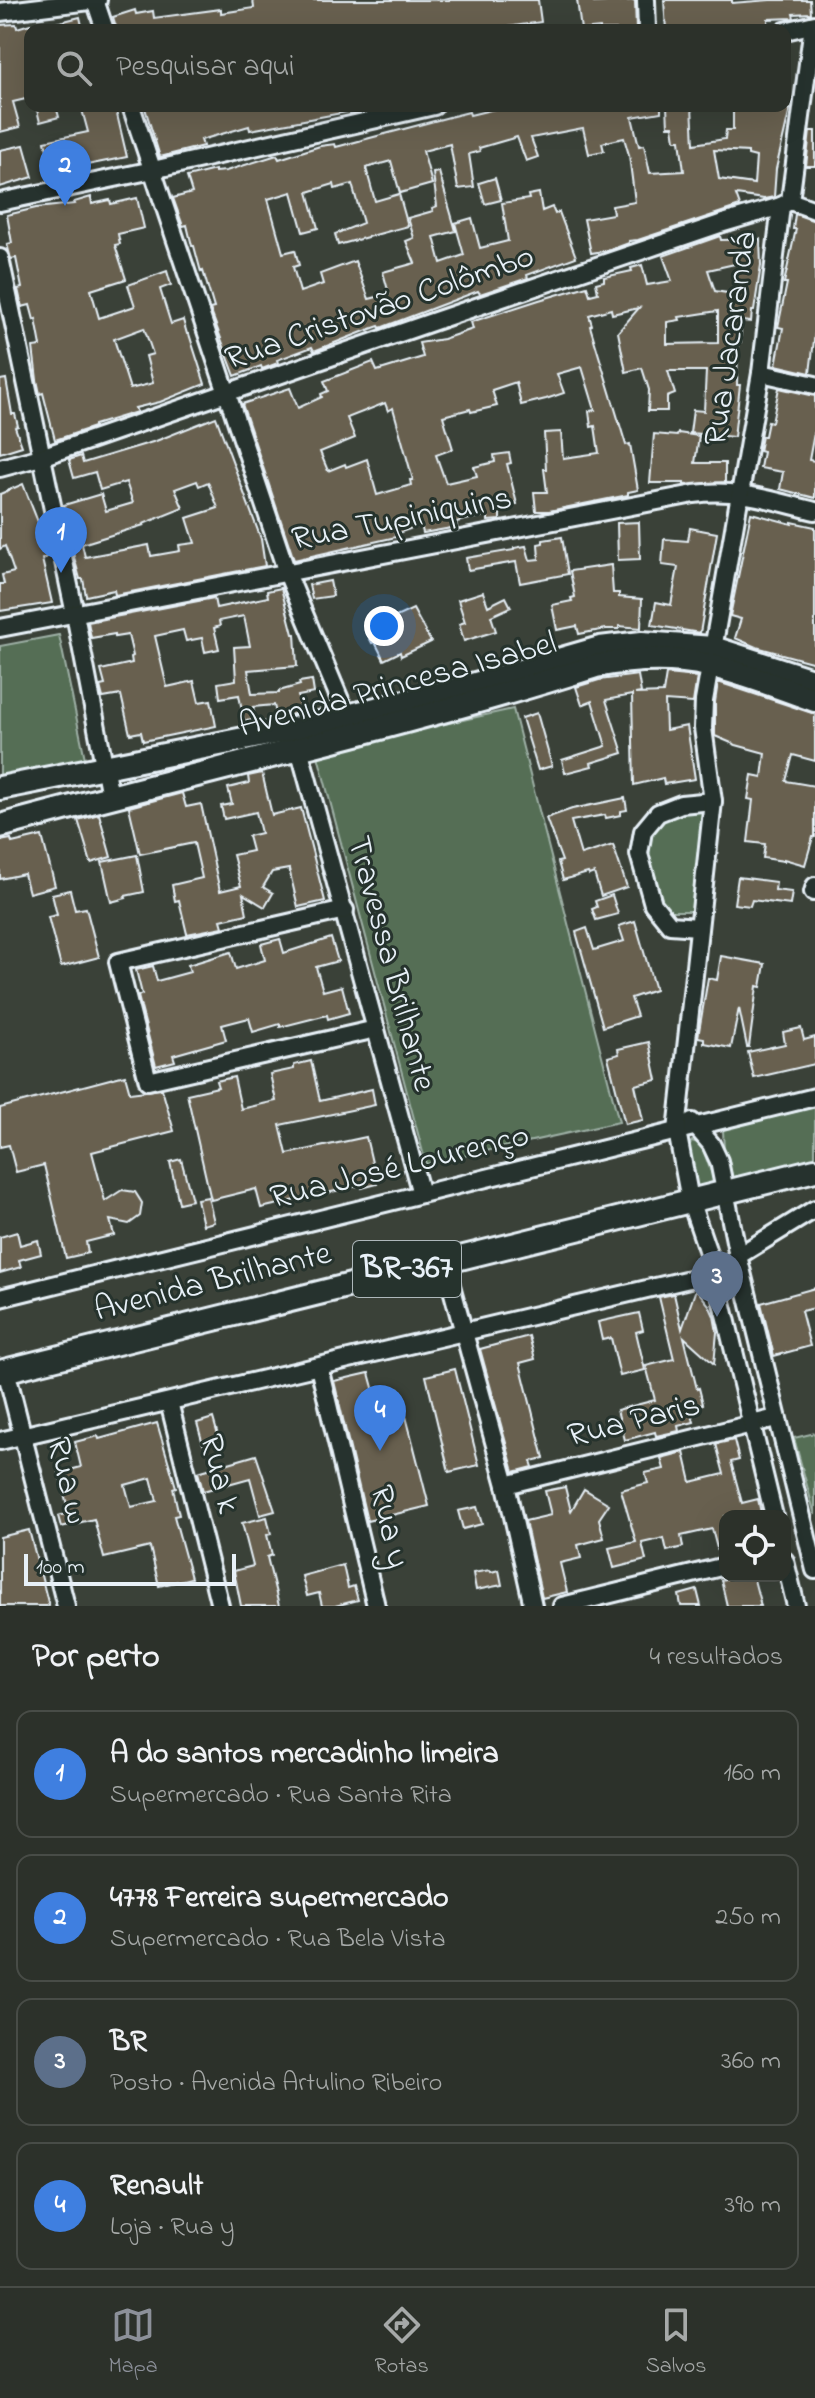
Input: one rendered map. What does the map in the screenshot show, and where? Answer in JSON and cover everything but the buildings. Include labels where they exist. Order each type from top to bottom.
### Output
[{"type":"main road","name":"Avenida Princesa Isabel","points":[[0,826],[221,769],[297,740],[624,661],[710,656],[815,681]]},
{"type":"main road","name":"Avenida Princesa Isabel","points":[[710,656],[815,700]]},
{"type":"main road","name":"Avenida Princesa Isabel","points":[[0,788],[215,746],[297,740]]},
{"type":"main road","points":[[215,746],[221,769]]},
{"type":"main road","name":"Avenida Brilhante","points":[[3,1371],[815,1170]]},
{"type":"street","points":[[0,12],[96,0],[103,24]]},
{"type":"street","points":[[646,0],[647,24]]},
{"type":"street","points":[[791,30],[814,25]]},
{"type":"street","name":"Rua Jacarandá","points":[[773,1510],[715,1273],[690,1200],[677,1131],[713,801],[703,728],[710,656],[761,373],[814,25]]},
{"type":"street","points":[[133,112],[287,573],[351,726]]},
{"type":"street","points":[[0,202],[408,112]]},
{"type":"street","points":[[785,204],[815,210]]},
{"type":"street","name":"Rua Cristovão Colômbo","points":[[0,468],[41,457],[785,204]]},
{"type":"street","points":[[0,258],[110,796]]},
{"type":"street","points":[[761,373],[815,385]]},
{"type":"street","name":"Rua Tupiniquins","points":[[0,628],[713,492],[741,493],[815,511]]},
{"type":"street","name":"Travessa Brilhante","points":[[297,740],[421,1194]]},
{"type":"street","points":[[699,927],[670,925],[653,904],[639,854],[643,831],[651,818],[681,804],[713,801]]},
{"type":"street","points":[[345,910],[118,962],[148,1081],[376,1029]]},
{"type":"street","name":"Rua José Lourenço","points":[[0,1298],[815,1097]]},
{"type":"street","points":[[678,1111],[696,1126],[715,1152],[776,1418],[815,1570]]},
{"type":"street","points":[[0,1441],[715,1273],[815,1209]]},
{"type":"street","points":[[444,1260],[506,1485],[533,1606]]},
{"type":"street","name":"Rua y","points":[[319,1367],[376,1606]]},
{"type":"street","name":"Rua w","points":[[3,1371],[24,1436],[66,1606]]},
{"type":"street","name":"Rua k","points":[[169,1402],[220,1606]]},
{"type":"street","name":"Rua Paris","points":[[506,1485],[776,1418]]},
{"type":"street","points":[[562,1606],[719,1567]]},
{"type":"street","points":[[790,1582],[796,1606]]},
{"type":"green space","points":[[59,635],[87,768],[0,784],[0,646]]},
{"type":"green space","points":[[513,709],[619,1122],[426,1164],[317,752]]},
{"type":"green space","points":[[704,811],[694,911],[670,911],[652,878],[646,850],[647,837],[660,819]]},
{"type":"green space","points":[[815,1107],[815,1158],[734,1180],[724,1152],[723,1129]]},
{"type":"green space","points":[[692,1141],[701,1144],[715,1183],[696,1188],[689,1160],[688,1147]]},
{"type":"green space","points":[[815,1433],[815,1515],[794,1438]]},
{"type":"place","name":"4778 Ferreira supermercado","points":[[65,206]]},
{"type":"place","name":"A do santos mercadinho limeira","points":[[61,573]]},
{"type":"place","name":"BR","points":[[717,1317]]},
{"type":"place","name":"Renault","points":[[380,1451]]}]
